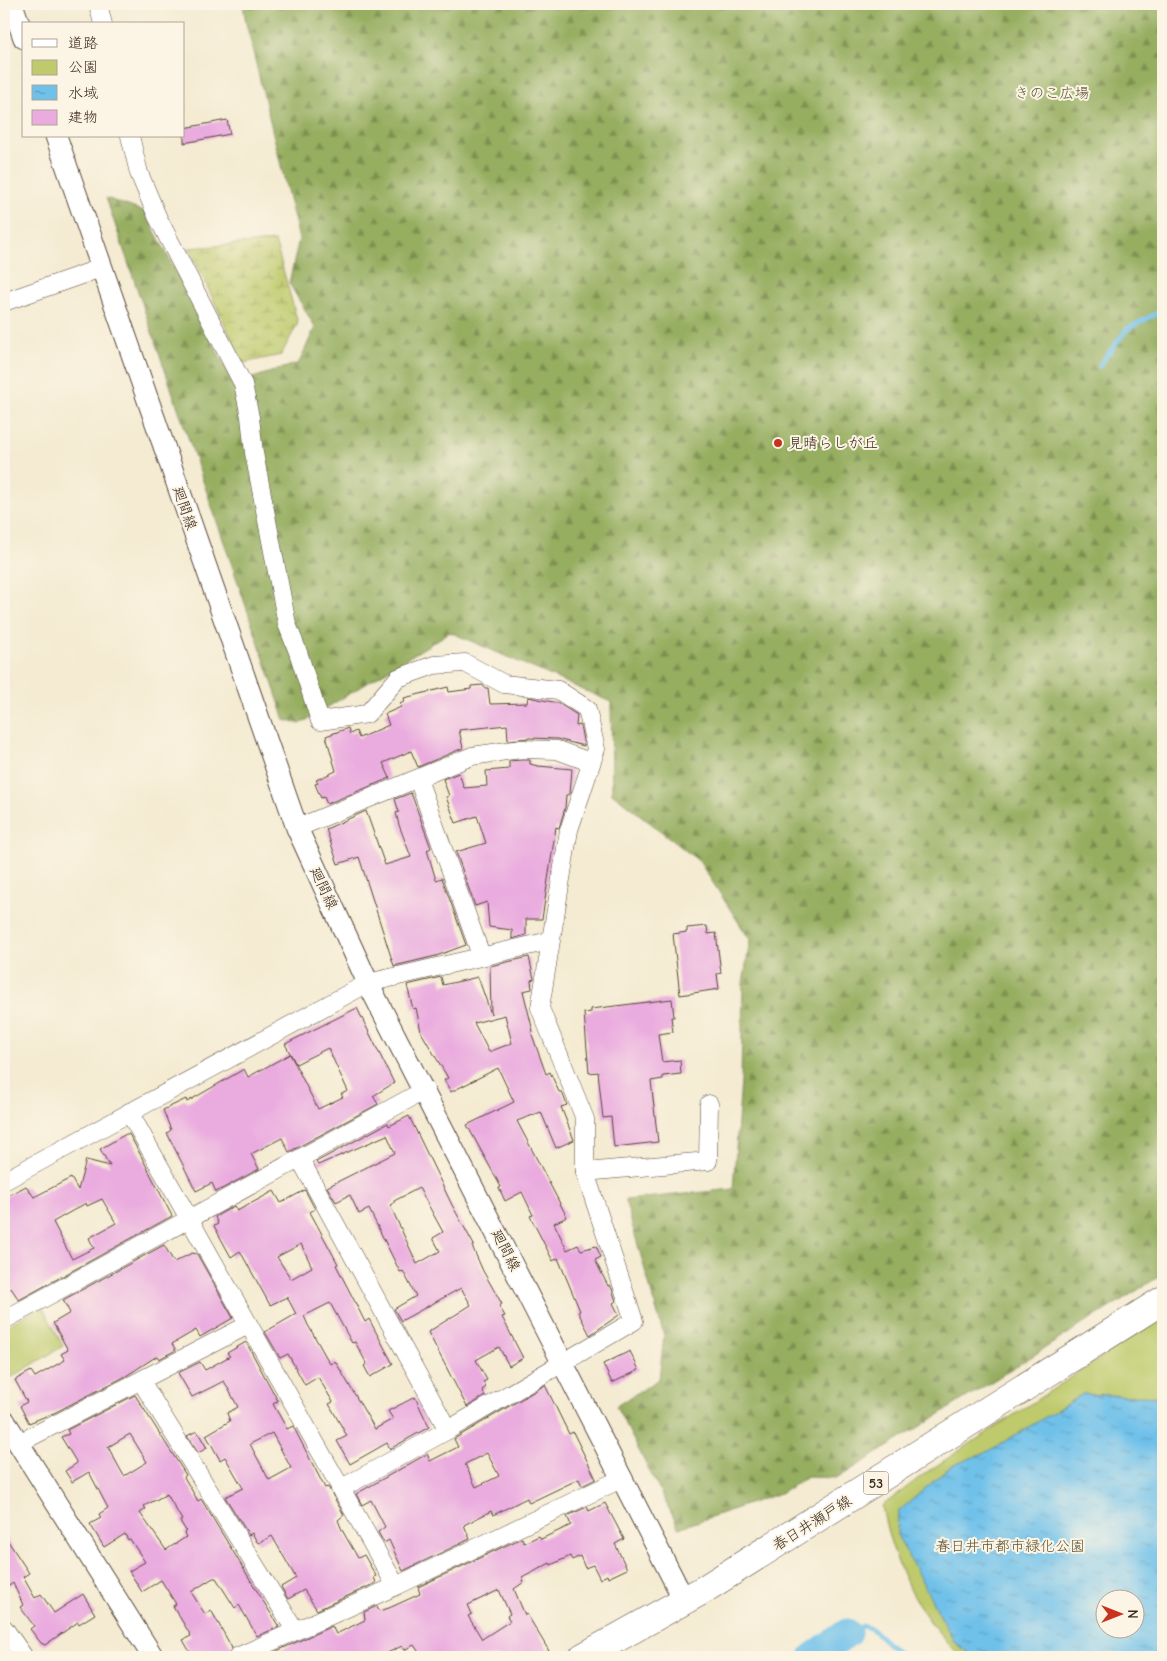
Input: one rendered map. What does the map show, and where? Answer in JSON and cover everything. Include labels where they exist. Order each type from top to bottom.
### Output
[{"type":"main road","name":"春日井瀬戸線","points":[[583,1657],[684,1600],[854,1497],[1163,1300]]},
{"type":"street","points":[[12,4],[22,32]]},
{"type":"street","points":[[98,4],[102,22]]},
{"type":"street","name":"廻間線","points":[[57,138],[296,828],[368,983],[624,1478],[684,1600]]},
{"type":"street","points":[[130,138],[139,173],[157,216],[243,384],[250,417],[254,453],[287,624],[320,721],[367,714],[398,678],[434,665],[465,663],[504,684],[558,690],[587,709],[596,749],[590,762],[570,830],[549,941],[540,1008],[585,1120],[585,1172],[634,1321],[448,1430],[340,1489]]},
{"type":"street","points":[[4,302],[101,268]]},
{"type":"street","points":[[296,828],[472,756],[521,749],[557,750],[590,762]]},
{"type":"street","points":[[418,779],[481,955]]},
{"type":"street","points":[[4,1181],[368,983],[481,955],[549,941]]},
{"type":"street","points":[[4,1320],[425,1090]]},
{"type":"street","points":[[585,1172],[708,1161],[709,1104]]},
{"type":"street","points":[[129,1112],[396,1586]]},
{"type":"street","points":[[300,1159],[448,1430]]},
{"type":"street","points":[[19,1443],[248,1324]]},
{"type":"street","points":[[141,1380],[295,1630]]},
{"type":"street","points":[[4,1420],[154,1657]]},
{"type":"street","points":[[236,1657],[396,1586],[624,1478]]},
{"type":"street","points":[[4,1628],[24,1657]]},
{"type":"green space","name":"きのこ広場","points":[[243,4],[1163,4],[1163,1274],[838,1478],[808,1477],[780,1493],[679,1528],[616,1406],[659,1379],[664,1336],[625,1200],[733,1189],[741,1081],[743,984],[750,940],[699,861],[612,793],[611,702],[450,632],[300,724],[285,720],[106,198],[145,212],[234,384],[299,363],[315,327],[289,283],[299,239]]},
{"type":"green space","points":[[275,241],[298,323],[281,355],[243,363],[189,248]]},
{"type":"green space","points":[[42,1306],[63,1346],[4,1382],[4,1327]]},
{"type":"green space","name":"春日井市都市緑化公園","points":[[1163,1317],[1163,1657],[962,1657],[947,1642],[920,1607],[900,1569],[882,1506],[927,1472]]},
{"type":"water","name":"春日井市都市緑化公園","points":[[1083,1394],[1163,1397],[1163,1644],[1152,1657],[974,1657],[955,1643],[897,1535],[898,1512],[951,1466],[989,1451]]},
{"type":"building","points":[[227,120],[230,134],[184,143],[185,128]]},
{"type":"building","points":[[483,685],[485,688],[488,688],[490,704],[527,703],[528,697],[558,703],[577,715],[576,726],[580,725],[584,746],[557,739],[530,738],[508,740],[507,725],[459,730],[463,748],[418,767],[411,751],[383,763],[390,778],[327,804],[324,797],[321,798],[315,784],[318,783],[316,780],[336,771],[326,736],[348,728],[350,734],[356,731],[359,738],[389,725],[385,714],[401,707],[400,704],[405,701],[404,698],[448,687],[449,692]]},
{"type":"building","points":[[530,760],[530,764],[538,766],[572,769],[570,794],[566,795],[565,808],[559,828],[556,827],[542,919],[526,919],[526,935],[512,939],[512,930],[489,927],[487,902],[475,906],[456,852],[486,843],[477,816],[456,823],[446,797],[449,796],[443,779],[459,773],[464,788],[487,786],[486,771],[509,769],[509,761]]},
{"type":"building","points":[[411,793],[431,848],[427,850],[436,880],[442,878],[466,945],[436,956],[394,966],[359,857],[338,864],[326,829],[366,811],[385,865],[411,857],[399,825],[396,813],[399,812],[395,799]]},
{"type":"building","points":[[707,926],[708,934],[716,933],[721,973],[717,974],[719,989],[680,995],[673,934],[687,932],[687,928]]},
{"type":"building","points":[[529,957],[534,979],[531,980],[532,989],[523,991],[533,1031],[531,1032],[546,1074],[550,1072],[559,1092],[562,1092],[567,1105],[561,1107],[574,1140],[556,1148],[541,1112],[517,1121],[567,1217],[554,1223],[567,1250],[578,1245],[581,1250],[596,1246],[601,1257],[595,1260],[608,1286],[610,1285],[612,1289],[616,1301],[613,1303],[619,1315],[590,1335],[578,1312],[580,1311],[558,1258],[553,1261],[530,1216],[533,1215],[522,1192],[505,1201],[499,1188],[501,1187],[467,1125],[514,1102],[498,1068],[451,1092],[444,1080],[448,1078],[421,1032],[416,1008],[413,1009],[407,985],[441,977],[443,985],[478,977],[491,1014],[490,966]],"holes":[[[505,1015],[512,1043],[489,1052],[474,1023]]]},
{"type":"building","points":[[672,999],[674,1017],[671,1017],[673,1032],[658,1034],[662,1062],[680,1060],[681,1074],[663,1076],[663,1079],[651,1081],[658,1142],[614,1147],[611,1117],[603,1118],[598,1072],[589,1073],[584,1013],[591,1012],[591,1009]]},
{"type":"building","points":[[357,1008],[394,1083],[373,1096],[378,1104],[289,1152],[282,1138],[251,1154],[259,1169],[216,1192],[212,1183],[196,1191],[167,1133],[171,1130],[163,1110],[186,1099],[187,1102],[244,1069],[248,1077],[290,1054],[318,1109],[343,1097],[341,1094],[348,1091],[328,1048],[296,1064],[285,1044]]},
{"type":"building","points":[[409,1116],[452,1205],[474,1245],[472,1246],[483,1271],[502,1304],[499,1306],[505,1316],[502,1317],[523,1358],[509,1366],[499,1347],[476,1360],[487,1380],[483,1382],[486,1387],[482,1390],[485,1396],[467,1407],[428,1332],[471,1305],[461,1288],[401,1321],[394,1309],[416,1296],[403,1271],[400,1272],[369,1209],[359,1214],[350,1195],[336,1202],[327,1187],[395,1153],[387,1135],[318,1165],[316,1162],[388,1123],[389,1126]],"holes":[[[419,1188],[443,1232],[433,1238],[440,1251],[417,1264],[390,1205]]]},
{"type":"building","points":[[129,1134],[172,1216],[19,1300],[11,1288],[4,1293],[4,1198],[26,1186],[34,1197],[71,1178],[78,1190],[86,1160],[110,1166],[100,1149]],"holes":[[[102,1199],[116,1223],[89,1238],[94,1248],[72,1259],[53,1222],[86,1203],[87,1206]]]},
{"type":"building","points":[[305,1190],[315,1209],[310,1212],[338,1264],[336,1265],[365,1322],[369,1319],[393,1364],[370,1377],[364,1366],[367,1364],[355,1342],[352,1343],[330,1303],[304,1316],[330,1364],[335,1361],[375,1429],[393,1419],[388,1411],[415,1397],[429,1427],[390,1449],[387,1443],[350,1464],[337,1441],[347,1436],[329,1404],[333,1402],[318,1377],[305,1385],[288,1354],[280,1358],[265,1332],[296,1314],[287,1297],[270,1305],[240,1251],[231,1257],[214,1226],[218,1224],[215,1217],[234,1206],[237,1211],[274,1191],[281,1203]],"holes":[[[301,1244],[312,1267],[291,1279],[277,1257]]]},
{"type":"building","points":[[164,1245],[174,1262],[192,1253],[197,1254],[233,1318],[200,1337],[196,1330],[172,1344],[176,1350],[159,1359],[157,1356],[126,1376],[56,1412],[29,1423],[20,1406],[27,1402],[15,1380],[31,1371],[35,1377],[65,1360],[61,1354],[68,1350],[53,1323],[70,1313],[63,1300]]},
{"type":"building","points":[[246,1342],[278,1401],[273,1404],[287,1429],[293,1426],[325,1488],[328,1487],[344,1515],[338,1520],[342,1530],[358,1558],[364,1555],[376,1576],[374,1577],[376,1583],[317,1610],[304,1590],[288,1599],[281,1587],[296,1578],[272,1536],[259,1543],[257,1542],[252,1533],[249,1535],[225,1497],[243,1488],[225,1457],[220,1460],[206,1435],[230,1421],[227,1413],[238,1407],[224,1381],[192,1397],[178,1373],[200,1362],[205,1370],[230,1356],[227,1353]],"holes":[[[272,1433],[291,1468],[269,1480],[250,1444]]]},
{"type":"building","points":[[630,1351],[639,1370],[612,1383],[603,1364]]},
{"type":"building","points":[[545,1385],[569,1434],[573,1432],[596,1479],[582,1486],[579,1479],[529,1503],[527,1498],[493,1515],[491,1511],[464,1525],[470,1539],[403,1571],[389,1540],[384,1543],[378,1532],[385,1527],[371,1500],[362,1505],[356,1494],[427,1454],[430,1461],[458,1447],[454,1439]],"holes":[[[487,1453],[499,1476],[476,1487],[465,1464]]]},
{"type":"building","points":[[135,1395],[186,1475],[184,1477],[198,1501],[201,1499],[279,1627],[257,1636],[239,1605],[235,1608],[216,1578],[213,1578],[191,1592],[205,1614],[211,1610],[232,1648],[227,1657],[195,1657],[183,1640],[191,1636],[173,1606],[176,1604],[161,1580],[142,1592],[129,1571],[145,1562],[130,1539],[128,1540],[125,1534],[104,1547],[90,1524],[101,1518],[99,1514],[108,1508],[89,1472],[72,1482],[65,1471],[77,1463],[61,1437],[69,1434],[67,1430]],"holes":[[[130,1434],[147,1462],[124,1476],[108,1447]],[[167,1494],[182,1520],[180,1521],[186,1531],[184,1533],[186,1537],[166,1550],[140,1513],[146,1509],[144,1506]]]},
{"type":"building","points":[[197,1431],[207,1448],[198,1453],[187,1436]]},
{"type":"building","points":[[605,1503],[624,1539],[615,1544],[627,1569],[608,1578],[607,1575],[600,1579],[593,1565],[585,1568],[580,1556],[572,1560],[570,1556],[551,1565],[550,1563],[522,1578],[524,1582],[514,1589],[525,1615],[527,1614],[549,1651],[537,1657],[422,1657],[414,1645],[404,1650],[402,1646],[379,1657],[370,1657],[368,1653],[359,1657],[270,1657],[268,1655],[332,1626],[336,1634],[365,1620],[364,1612],[377,1606],[379,1611],[389,1608],[420,1594],[418,1587],[522,1538],[524,1543],[539,1536],[541,1539],[571,1525],[567,1516],[587,1507],[589,1511]],"holes":[[[499,1590],[510,1614],[507,1616],[510,1621],[482,1639],[468,1616],[472,1614],[468,1605]]]},
{"type":"building","points":[[4,1535],[29,1573],[23,1577],[35,1598],[41,1594],[54,1613],[83,1594],[95,1614],[79,1624],[78,1622],[45,1645],[41,1643],[30,1629],[34,1626],[20,1607],[23,1605],[13,1583],[9,1586],[4,1576]]},
{"type":"waterway","points":[[1099,366],[1127,329],[1163,310]]},
{"type":"waterway","points":[[847,1633],[863,1626],[872,1629],[902,1657]]},
{"type":"waterway","points":[[813,1657],[847,1633]]},
{"type":"place","name":"見晴らしが丘","points":[[778,443]]}]
